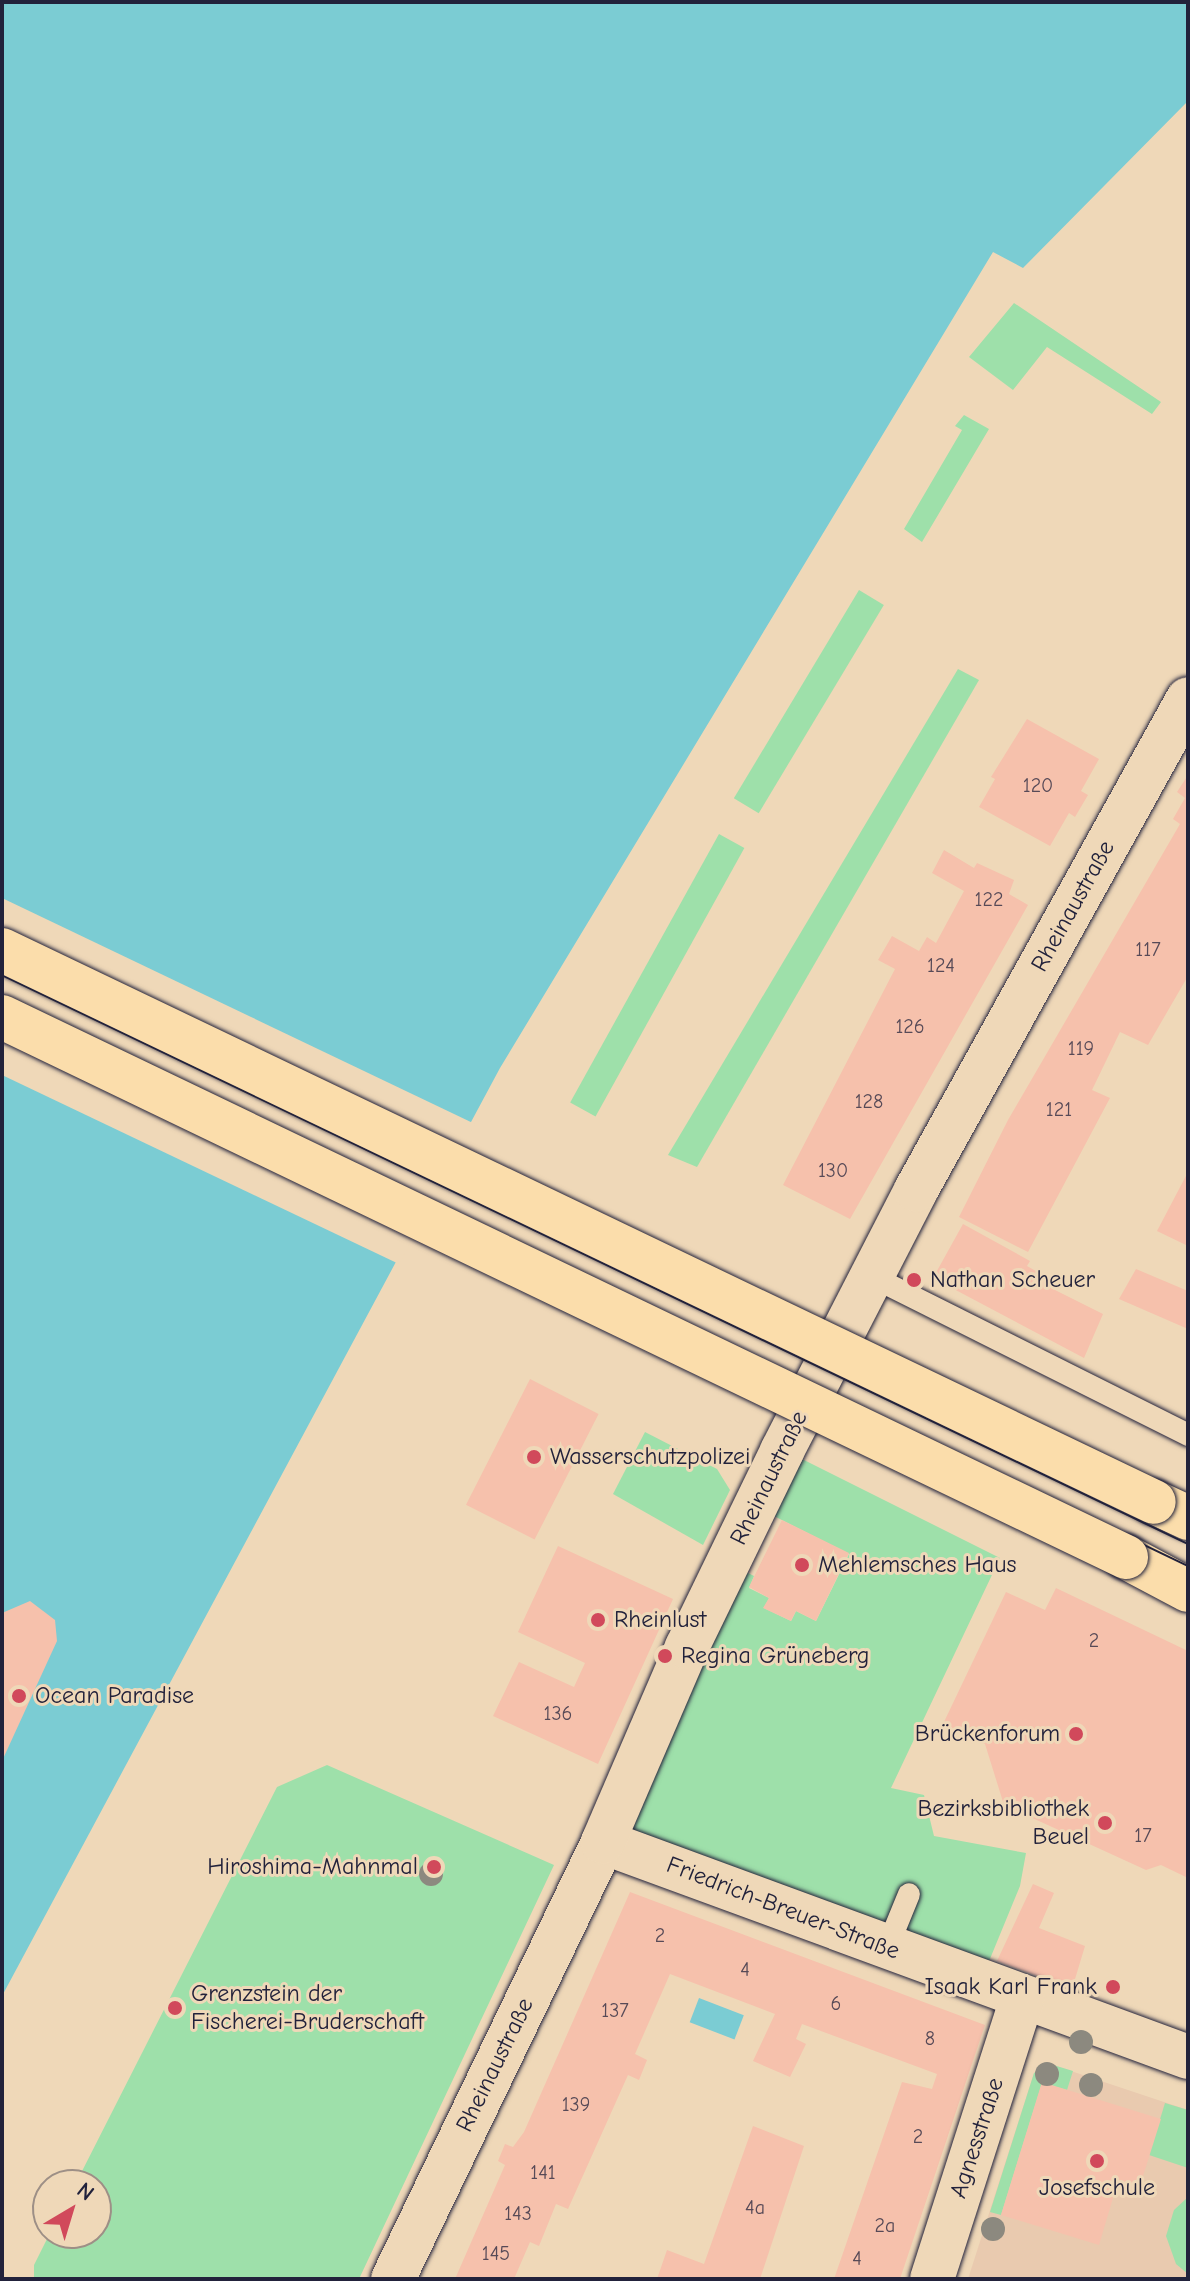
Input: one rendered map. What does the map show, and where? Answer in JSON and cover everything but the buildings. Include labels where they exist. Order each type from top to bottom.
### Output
[{"type":"main road","points":[[2,950],[1171,1510]]},
{"type":"main road","points":[[2,1017],[1126,1557],[1188,1590]]},
{"type":"street","name":"Rheinaustraße","points":[[393,2279],[603,1842],[687,1647],[871,1276],[1188,699]]},
{"type":"street","name":"Friedrich-Breuer-Straße","points":[[603,1842],[1188,2057]]},
{"type":"street","name":"Agnesstraße","points":[[932,2279],[1022,1998]]},
{"type":"lane","points":[[871,1276],[1188,1435]]},
{"type":"lane","points":[[887,1948],[909,1894]]},
{"type":"shaded area","name":"Josefschule","points":[[1050,2064],[1188,2110],[1188,2279],[968,2279],[1034,2073]]},
{"type":"green space","points":[[1014,303],[1161,402],[1152,414],[1047,347],[1013,390],[969,357]]},
{"type":"green space","points":[[964,415],[989,429],[922,542],[904,529],[962,430],[955,426]]},
{"type":"green space","points":[[859,590],[884,605],[759,813],[734,798]]},
{"type":"green space","points":[[958,669],[979,680],[697,1167],[668,1155]]},
{"type":"green space","points":[[719,834],[744,848],[596,1117],[570,1103]]},
{"type":"green space","points":[[645,1432],[717,1469],[730,1490],[703,1545],[613,1494]]},
{"type":"green space","points":[[800,1458],[1000,1558],[891,1788],[924,1795],[934,1836],[1026,1853],[1020,1886],[985,1971],[603,1842],[740,1569],[754,1576],[749,1588],[769,1598],[764,1608],[791,1621],[796,1611],[816,1621],[849,1554],[768,1513]]},
{"type":"green space","points":[[327,1765],[554,1865],[359,2279],[34,2279],[34,2265],[42,2249],[112,2249],[112,2169],[83,2169],[277,1787]]},
{"type":"green space","points":[[1050,2064],[1073,2071],[1067,2090],[1042,2083],[1001,2215],[990,2212],[1034,2073]]},
{"type":"green space","points":[[1165,2103],[1188,2110],[1188,2168],[1149,2155]]},
{"type":"green space","points":[[1188,2197],[1188,2274],[1176,2264],[1166,2236],[1174,2210]]},
{"type":"water","points":[[2,2],[1188,2],[1188,101],[1023,268],[993,252],[500,1068],[2,1996]]},
{"type":"water","points":[[699,1998],[744,2015],[734,2039],[690,2022]]},
{"type":"pier","points":[[2,898],[475,1124],[399,1264],[2,1075]]},
{"type":"tram line","points":[[2,975],[1188,1544]]},
{"type":"tram line","points":[[2,997],[1188,1566]]},
{"type":"place","name":"Nathan Scheuer","points":[[914,1280]]},
{"type":"place","name":"Wasserschutzpolizei","points":[[534,1457]]},
{"type":"place","name":"Mehlemsches Haus","points":[[802,1565]]},
{"type":"place","name":"Rheinlust","points":[[598,1620]]},
{"type":"place","name":"Regina Grüneberg","points":[[665,1656]]},
{"type":"place","name":"Ocean Paradise","points":[[19,1696]]},
{"type":"place","name":"Brückenforum","points":[[1076,1734]]},
{"type":"place","name":"Bezirksbibliothek Beuel","points":[[1105,1823]]},
{"type":"place","name":"Hiroshima-Mahnmal","points":[[434,1867]]},
{"type":"place","name":"Isaak Karl Frank","points":[[1113,1987]]},
{"type":"place","name":"Grenzstein der Fischerei-Bruderschaft","points":[[175,2008]]},
{"type":"place","name":"Josefschule","points":[[1097,2161]]}]
